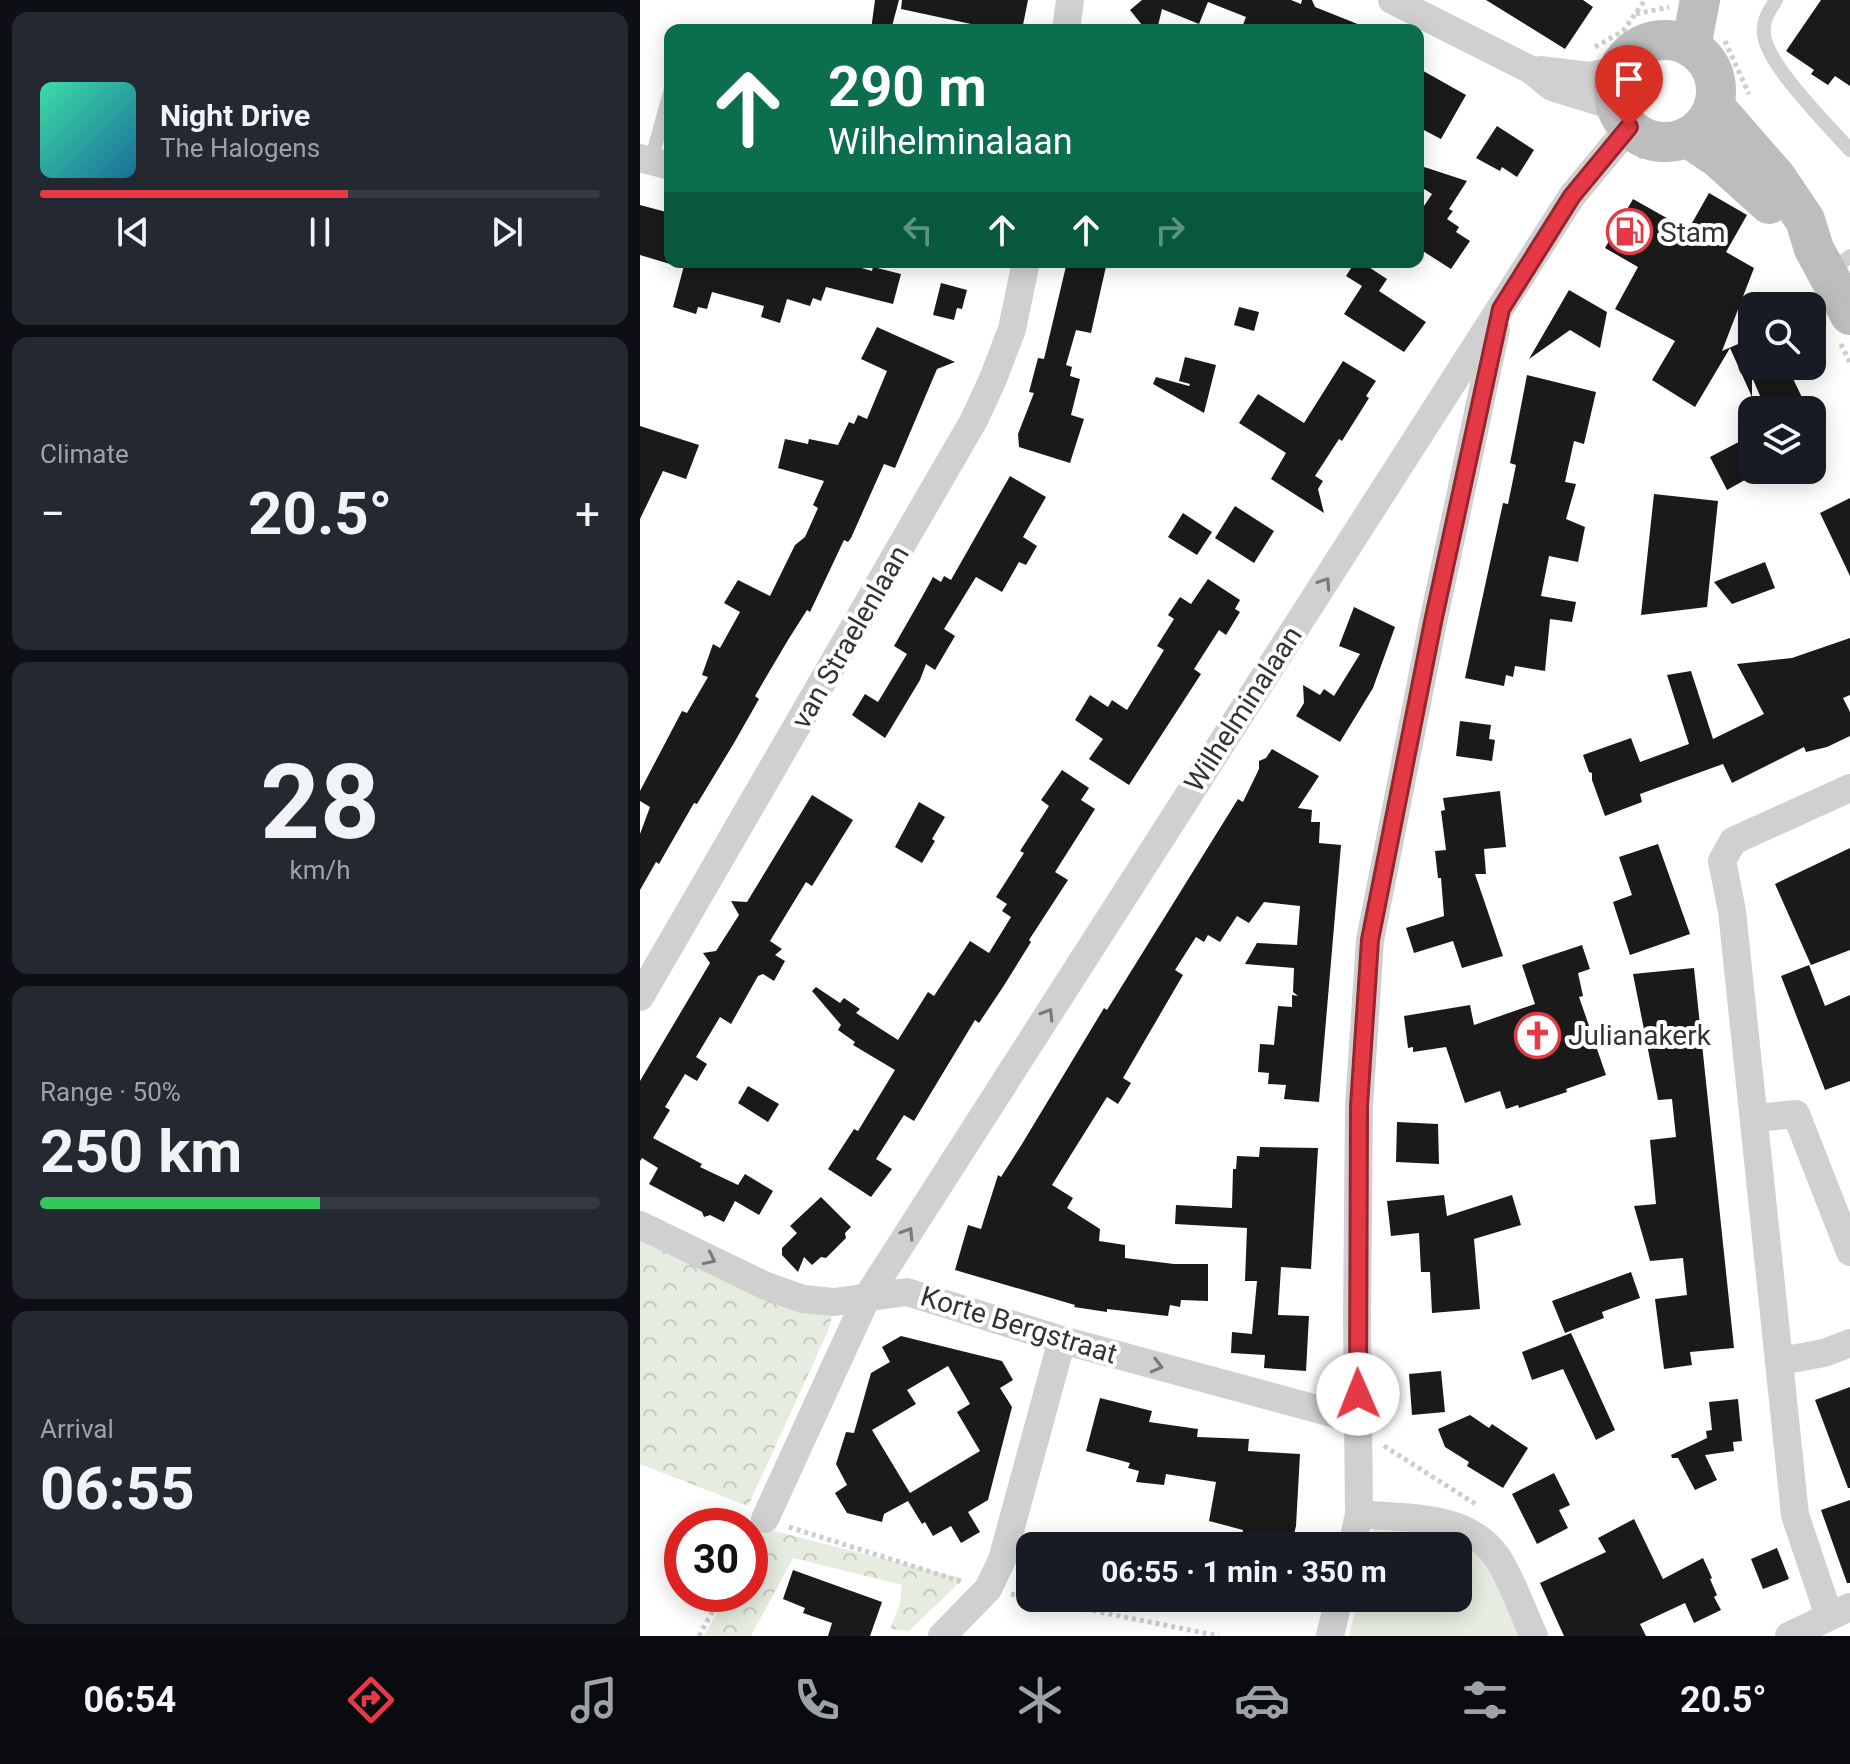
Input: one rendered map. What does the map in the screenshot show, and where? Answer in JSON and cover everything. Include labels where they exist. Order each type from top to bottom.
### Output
[{"type":"main road","points":[[1676,0],[1691,42],[1714,79],[1716,91],[1708,119],[1680,150]]},
{"type":"main road","points":[[1691,42],[1700,0]]},
{"type":"main road","points":[[1691,42],[1633,52],[1613,100],[1638,135],[1667,142],[1680,150],[1718,158],[1760,193],[1792,231],[1831,260]]},
{"type":"main road","points":[[1714,106],[1776,177],[1805,220],[1831,260],[1850,315]]},
{"type":"street","points":[[1067,24],[1070,0]]},
{"type":"street","points":[[1392,0],[1531,70],[1552,87],[1613,100]]},
{"type":"street","name":"Wilhelminalaan","points":[[866,1299],[1572,196],[1613,100]]},
{"type":"street","name":"van Straelenlaan","points":[[640,997],[974,420],[1012,329],[1025,268]]},
{"type":"street","points":[[1355,1532],[1359,1514],[1359,1106],[1370,940],[1427,651],[1501,309]]},
{"type":"street","points":[[1789,1636],[1840,1612],[1795,1515],[1732,911],[1722,861],[1733,841],[1850,788]]},
{"type":"street","points":[[1755,1118],[1796,1114],[1850,1252]]},
{"type":"street","name":"Korte Bergstraat","points":[[640,1225],[766,1286],[803,1299],[834,1302],[907,1292],[1062,1340],[1358,1420]]},
{"type":"street","points":[[768,1512],[866,1299]]},
{"type":"street","points":[[942,1636],[988,1589],[1002,1560],[1062,1340]]},
{"type":"street","points":[[1780,1361],[1824,1353],[1850,1343]]},
{"type":"street","points":[[1359,1514],[1450,1523],[1477,1536],[1497,1556],[1534,1636]]},
{"type":"street","points":[[1330,1636],[1336,1612]]},
{"type":"lane","points":[[1776,0],[1766,14],[1764,33],[1771,57],[1848,143]]},
{"type":"lane","points":[[654,162],[664,118]]},
{"type":"path","points":[[1645,0],[1623,31],[1613,100],[1627,154],[1680,150]]},
{"type":"path","points":[[1691,42],[1734,65],[1753,103]]},
{"type":"path","points":[[1358,1420],[1385,1447],[1490,1513],[1477,1536]]},
{"type":"path","points":[[768,1520],[1016,1595]]},
{"type":"path","points":[[699,1636],[712,1612]]},
{"type":"path","points":[[1100,1612],[1219,1636]]},
{"type":"green space","points":[[640,1233],[833,1312],[828,1331],[748,1506],[640,1464]]},
{"type":"green space","points":[[1387,1519],[1460,1532],[1371,1532]]},
{"type":"green space","points":[[768,1530],[963,1579],[909,1631],[890,1629],[900,1604],[902,1585],[793,1558],[768,1604]]},
{"type":"green space","points":[[1472,1536],[1525,1636],[1349,1636],[1355,1612],[1472,1612]]},
{"type":"green space","points":[[717,1612],[764,1612],[751,1636],[704,1636]]},
{"type":"building","points":[[875,0],[899,0],[893,24],[872,24]]},
{"type":"building","points":[[902,0],[1028,0],[1023,24],[971,24],[901,9]]},
{"type":"building","points":[[1142,0],[1291,0],[1301,4],[1302,0],[1312,0],[1315,7],[1358,24],[1243,24],[1246,17],[1208,2],[1199,24],[1162,9],[1158,24],[1141,24],[1130,10]]},
{"type":"building","points":[[1486,0],[1583,0],[1593,7],[1565,49]]},
{"type":"building","points":[[1821,0],[1850,0],[1850,86],[1835,76],[1828,85],[1811,74],[1814,70],[1786,51]]},
{"type":"building","points":[[1424,71],[1466,95],[1441,139],[1424,130]]},
{"type":"building","points":[[1497,126],[1534,150],[1517,177],[1502,167],[1500,171],[1476,158]]},
{"type":"building","points":[[1424,167],[1467,181],[1449,209],[1453,211],[1447,219],[1459,227],[1456,232],[1470,241],[1451,269],[1424,252],[1424,206],[1432,194],[1424,189]]},
{"type":"building","points":[[1709,193],[1747,215],[1726,252],[1754,268],[1745,292],[1738,292],[1738,310],[1722,351],[1738,344],[1738,366],[1730,348],[1695,407],[1652,380],[1675,341],[1615,309],[1638,267],[1605,248],[1633,199],[1688,230]]},
{"type":"building","points":[[640,205],[664,211],[664,262],[640,255]]},
{"type":"building","points":[[683,268],[861,268],[872,271],[877,268],[901,274],[893,304],[826,287],[821,301],[813,298],[810,306],[787,299],[780,323],[761,317],[764,306],[712,292],[707,309],[698,307],[696,314],[673,307]]},
{"type":"building","points":[[1066,268],[1106,268],[1091,333],[1076,330],[1066,365],[1072,367],[1070,376],[1080,379],[1071,415],[1084,419],[1070,463],[1019,447],[1018,434],[1034,393],[1029,392],[1038,358],[1044,359]]},
{"type":"building","points":[[1351,268],[1370,268],[1387,279],[1379,291],[1426,322],[1404,352],[1344,314],[1362,286],[1346,276]]},
{"type":"building","points":[[941,283],[967,290],[962,309],[957,308],[954,320],[933,315]]},
{"type":"building","points":[[1569,290],[1607,312],[1600,348],[1570,330],[1529,359]]},
{"type":"building","points":[[1239,307],[1259,312],[1254,331],[1234,325]]},
{"type":"building","points":[[877,327],[955,362],[937,369],[895,468],[884,464],[851,538],[848,542],[844,540],[810,612],[807,610],[788,640],[755,696],[759,699],[734,743],[640,890],[640,834],[650,807],[640,801],[640,791],[682,711],[687,713],[708,677],[702,675],[713,644],[720,648],[740,612],[724,603],[738,580],[770,596],[795,545],[805,537],[818,508],[813,505],[824,481],[778,468],[785,439],[808,444],[809,439],[838,445],[849,422],[854,424],[858,415],[867,419],[887,371],[861,359]]},
{"type":"building","points":[[1185,357],[1216,365],[1204,413],[1153,384],[1156,377],[1189,386],[1179,381]]},
{"type":"building","points":[[1343,361],[1376,381],[1342,441],[1339,439],[1315,476],[1323,481],[1318,489],[1324,513],[1271,479],[1286,453],[1239,423],[1258,394],[1304,423]]},
{"type":"building","points":[[1527,375],[1596,392],[1584,444],[1574,441],[1565,482],[1576,484],[1566,519],[1585,527],[1578,562],[1549,556],[1541,596],[1576,602],[1572,622],[1550,619],[1545,671],[1515,666],[1513,677],[1506,675],[1504,686],[1465,678],[1503,503],[1508,504],[1516,465],[1510,463]]},
{"type":"building","points":[[1744,380],[1752,380],[1752,396]]},
{"type":"building","points":[[1753,380],[1794,380],[1801,396],[1760,396]]},
{"type":"building","points":[[640,426],[699,445],[686,479],[663,471],[640,519]]},
{"type":"building","points":[[1738,442],[1738,484],[1727,490],[1710,457]]},
{"type":"building","points":[[1010,476],[1046,497],[1023,537],[1037,546],[1026,565],[1019,562],[1002,592],[976,577],[944,629],[955,636],[935,670],[926,664],[920,680],[885,738],[852,715],[865,694],[878,702],[907,654],[894,646],[933,577],[941,582],[944,576],[951,580]]},
{"type":"building","points":[[1654,494],[1718,501],[1707,607],[1641,615]]},
{"type":"building","points":[[1850,498],[1850,576],[1820,513]]},
{"type":"building","points":[[1235,506],[1274,531],[1254,563],[1215,538]]},
{"type":"building","points":[[1183,513],[1212,532],[1197,555],[1168,537]]},
{"type":"building","points":[[1765,562],[1775,588],[1732,604],[1714,582]]},
{"type":"building","points":[[1208,579],[1240,600],[1235,609],[1240,612],[1226,635],[1219,630],[1194,669],[1201,674],[1129,785],[1089,759],[1103,739],[1075,720],[1090,695],[1108,707],[1112,700],[1127,710],[1164,650],[1157,646],[1174,619],[1168,615],[1180,597],[1191,604]]},
{"type":"building","points":[[1354,607],[1395,627],[1373,688],[1340,742],[1296,716],[1304,703],[1303,685],[1320,695],[1324,689],[1334,696],[1360,654],[1339,646]]},
{"type":"building","points":[[1850,638],[1850,695],[1843,698],[1850,712],[1850,736],[1827,747],[1806,752],[1804,747],[1732,783],[1723,764],[1640,794],[1642,802],[1605,816],[1583,755],[1631,738],[1640,762],[1689,744],[1667,675],[1691,671],[1713,739],[1764,714],[1737,664],[1792,658]]},
{"type":"building","points":[[1460,721],[1491,725],[1489,739],[1495,740],[1492,761],[1456,756]]},
{"type":"building","points":[[1272,749],[1319,776],[1298,808],[1312,810],[1311,822],[1320,822],[1319,843],[1341,845],[1319,1102],[1284,1099],[1286,1085],[1268,1084],[1269,1073],[1258,1072],[1260,1044],[1274,1045],[1278,1006],[1292,1007],[1292,995],[1298,996],[1293,992],[1294,968],[1245,964],[1257,943],[1297,945],[1300,906],[1264,902],[1249,923],[1237,916],[1220,942],[1208,935],[1204,942],[1196,937],[1175,970],[1183,975],[1123,1078],[1131,1083],[1118,1104],[1107,1097],[1052,1185],[1073,1198],[1067,1208],[1100,1229],[1099,1241],[1125,1245],[1125,1258],[1174,1264],[1208,1264],[1208,1301],[1181,1300],[1180,1307],[1170,1305],[1168,1316],[1107,1309],[1107,1312],[1074,1307],[955,1270],[968,1225],[981,1229],[998,1175],[1001,1177],[1104,1008],[1107,1010],[1238,799],[1243,802],[1259,769],[1259,761],[1266,758]]},
{"type":"building","points":[[1062,770],[1089,788],[1081,800],[1095,809],[1055,872],[1068,880],[1003,987],[979,1023],[975,1020],[914,1121],[904,1115],[876,1159],[892,1169],[871,1197],[828,1169],[854,1129],[858,1131],[895,1070],[853,1045],[855,1042],[838,1030],[841,1025],[812,991],[816,987],[840,1003],[844,998],[860,1009],[856,1013],[898,1040],[928,992],[934,996],[970,941],[989,953],[1011,917],[1002,911],[1007,904],[996,897],[1024,853],[1020,851],[1049,806],[1041,800]]},
{"type":"building","points":[[1500,791],[1506,847],[1484,849],[1486,874],[1475,874],[1503,956],[1462,968],[1453,941],[1414,953],[1406,928],[1444,916],[1435,851],[1446,850],[1441,811],[1445,810],[1443,798]]},
{"type":"building","points":[[812,795],[853,820],[812,886],[806,882],[770,941],[782,949],[775,955],[785,961],[774,981],[763,974],[758,976],[731,1024],[720,1017],[696,1057],[707,1064],[697,1081],[685,1074],[665,1107],[670,1110],[653,1138],[702,1164],[700,1167],[738,1185],[745,1174],[773,1191],[759,1215],[735,1201],[724,1222],[710,1215],[704,1217],[702,1212],[649,1184],[658,1168],[642,1158],[640,1161],[640,1081],[710,963],[703,953],[716,951],[739,915],[731,901],[747,902]]},
{"type":"building","points":[[919,802],[945,817],[922,863],[895,847]]},
{"type":"building","points":[[1658,844],[1690,934],[1630,955],[1613,902],[1632,895],[1619,857]]},
{"type":"building","points":[[1850,848],[1850,950],[1811,965],[1775,884]]},
{"type":"building","name":"Julianakerk","points":[[1582,945],[1590,969],[1578,973],[1583,996],[1579,997],[1606,1075],[1566,1089],[1567,1092],[1519,1108],[1518,1105],[1506,1109],[1500,1091],[1465,1103],[1446,1047],[1413,1052],[1413,1047],[1408,1048],[1404,1016],[1470,1005],[1474,1025],[1535,1004],[1522,965]]},
{"type":"building","points":[[1809,965],[1825,1006],[1850,995],[1850,1081],[1825,1090],[1781,976]]},
{"type":"building","points":[[1694,968],[1734,1348],[1690,1352],[1692,1365],[1664,1369],[1655,1299],[1687,1295],[1683,1258],[1650,1261],[1634,1206],[1656,1204],[1650,1140],[1676,1137],[1672,1099],[1658,1100],[1633,974]]},
{"type":"building","points":[[748,1086],[779,1104],[768,1122],[738,1103]]},
{"type":"building","points":[[1397,1122],[1438,1124],[1439,1164],[1396,1162]]},
{"type":"building","points":[[1260,1147],[1318,1148],[1311,1269],[1281,1267],[1278,1315],[1309,1316],[1306,1371],[1264,1368],[1265,1355],[1231,1353],[1232,1332],[1252,1334],[1257,1281],[1245,1281],[1247,1228],[1175,1224],[1176,1205],[1232,1208],[1233,1169],[1236,1169],[1237,1156],[1259,1157]]},
{"type":"building","points":[[1444,1195],[1447,1216],[1512,1195],[1521,1225],[1474,1239],[1480,1309],[1432,1313],[1430,1272],[1421,1272],[1419,1233],[1391,1236],[1387,1201]]},
{"type":"building","points":[[821,1197],[851,1227],[845,1233],[846,1238],[826,1258],[821,1257],[812,1265],[804,1257],[798,1272],[782,1255],[782,1248],[797,1233],[790,1226]]},
{"type":"building","points":[[1631,1272],[1640,1298],[1602,1312],[1604,1318],[1565,1333],[1552,1301]]},
{"type":"building","points":[[1571,1333],[1615,1430],[1596,1440],[1563,1369],[1532,1380],[1522,1352]]},
{"type":"building","points":[[901,1336],[1002,1361],[1013,1380],[1000,1388],[1012,1407],[988,1500],[968,1512],[980,1532],[961,1543],[951,1526],[933,1536],[908,1501],[884,1514],[882,1522],[847,1513],[835,1493],[847,1485],[836,1464],[846,1432],[854,1433],[871,1373],[890,1362],[882,1347]],"holes":[[[948,1366],[970,1404],[957,1412],[980,1451],[910,1493],[872,1430],[916,1404],[907,1390]]]},
{"type":"building","points":[[1441,1371],[1445,1412],[1412,1415],[1409,1374]]},
{"type":"building","points":[[1850,1387],[1850,1488],[1848,1488],[1815,1400]]},
{"type":"building","points":[[1100,1398],[1152,1411],[1149,1422],[1198,1429],[1197,1437],[1249,1439],[1248,1451],[1300,1454],[1294,1532],[1243,1532],[1209,1521],[1216,1482],[1166,1474],[1164,1485],[1136,1482],[1139,1471],[1128,1468],[1130,1463],[1086,1451]]},
{"type":"building","points":[[1738,1399],[1742,1441],[1733,1442],[1734,1451],[1705,1455],[1717,1480],[1695,1490],[1678,1458],[1671,1455],[1707,1438],[1706,1431],[1712,1430],[1709,1402]]},
{"type":"building","points":[[1470,1415],[1489,1428],[1492,1424],[1528,1448],[1503,1488],[1467,1466],[1469,1462],[1445,1447],[1438,1429]]},
{"type":"building","points":[[1554,1473],[1570,1505],[1559,1510],[1568,1528],[1537,1544],[1512,1494]]},
{"type":"building","points":[[1850,1500],[1850,1583],[1847,1583],[1821,1510]]},
{"type":"building","points":[[1634,1519],[1663,1579],[1703,1558],[1721,1610],[1694,1623],[1685,1603],[1640,1624],[1646,1636],[1564,1636],[1540,1583],[1606,1552],[1598,1538]]},
{"type":"building","points":[[1777,1548],[1789,1579],[1763,1589],[1751,1559]]},
{"type":"building","points":[[793,1570],[882,1602],[870,1636],[828,1636],[832,1623],[803,1613],[805,1608],[783,1599]]},
{"type":"place","name":"Stam","points":[[1629,232]]},
{"type":"place","name":"Julianakerk","points":[[1537,1035]]},
{"type":"route","points":[[1358,1394],[1359,1106],[1370,940],[1433,622],[1501,309],[1572,196],[1629,127]]}]
